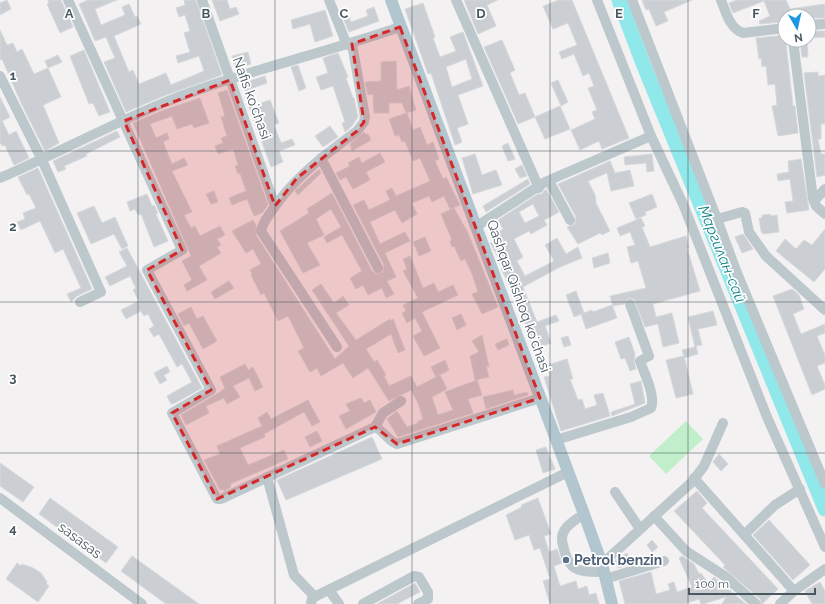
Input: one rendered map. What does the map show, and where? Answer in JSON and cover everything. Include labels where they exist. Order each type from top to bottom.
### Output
[{"type":"main road","name":"Qashqar Qishloq koʻchasi","points":[[391,0],[584,514],[604,571],[612,604]]},
{"type":"street","points":[[68,0],[182,250],[147,270],[211,390],[172,413],[217,499],[221,499],[375,427],[383,413],[401,401]]},
{"type":"street","name":"Nafis koʻchasi","points":[[202,0],[275,206]]},
{"type":"street","points":[[329,0],[350,44],[365,117],[364,122],[357,131],[297,178],[275,206],[262,226],[262,231],[337,347]]},
{"type":"street","points":[[456,0],[539,188]]},
{"type":"street","points":[[597,0],[651,136],[683,204],[767,417],[825,547]]},
{"type":"street","points":[[632,0],[737,273],[825,484]]},
{"type":"street","points":[[721,0],[732,27],[737,31],[743,33],[777,29]]},
{"type":"street","points":[[0,178],[164,103],[230,80],[350,44],[400,27]]},
{"type":"street","points":[[794,48],[814,201],[816,206],[825,214]]},
{"type":"street","points":[[0,76],[42,160],[101,292],[80,302]]},
{"type":"street","points":[[477,226],[549,181],[651,136]]},
{"type":"street","points":[[321,158],[378,268]]},
{"type":"street","points":[[549,181],[570,220]]},
{"type":"street","points":[[814,201],[825,189]]},
{"type":"street","points":[[717,220],[742,212],[745,213],[749,232],[766,256],[825,310]]},
{"type":"street","points":[[556,440],[631,417],[651,408],[653,404],[650,390],[640,361],[649,356],[630,304]]},
{"type":"street","points":[[375,427],[380,429],[393,443],[396,444],[540,398]]},
{"type":"street","points":[[604,571],[640,529],[694,478],[704,466],[723,423]]},
{"type":"street","points":[[268,477],[294,574],[313,600],[329,590],[568,472]]},
{"type":"street","points":[[694,478],[794,591]]},
{"type":"street","points":[[745,534],[775,505],[800,490]]},
{"type":"street","points":[[615,492],[640,529]]},
{"type":"street","name":"sasasas","points":[[0,498],[142,604]]},
{"type":"street","points":[[584,514],[566,528],[562,534],[565,554],[568,563],[573,567],[583,572],[604,571],[664,561]]},
{"type":"street","points":[[654,516],[686,551],[726,577],[756,604]]},
{"type":"street","points":[[780,604],[794,591],[825,569]]},
{"type":"street","points":[[363,604],[414,576],[419,577],[428,592],[428,599],[418,604]]},
{"type":"street","points":[[329,590],[339,604]]},
{"type":"highlighted area","points":[[400,27],[540,398],[397,444],[375,427],[217,499],[172,413],[211,390],[147,270],[182,250],[124,121],[230,80],[275,206],[297,178],[357,131],[364,122],[352,44]]},
{"type":"green space","points":[[686,421],[703,439],[666,474],[649,456]]},
{"type":"building","points":[[7,0],[11,9],[0,15],[0,3]]},
{"type":"building","points":[[48,0],[61,0],[73,27],[60,33],[47,4],[49,3]]},
{"type":"building","points":[[88,0],[117,0],[95,9],[101,25],[125,15],[122,7],[129,4],[135,17],[137,16],[141,24],[114,36],[129,72],[133,70],[139,84],[166,73],[171,85],[204,71],[199,56],[178,63],[176,56],[190,52],[184,33],[190,31],[185,15],[179,17],[176,8],[185,5],[184,0],[196,0],[222,75],[161,97],[126,112],[104,62],[115,58],[106,37],[95,41],[79,4]]},
{"type":"building","points":[[212,0],[227,0],[230,9],[236,7],[239,14],[220,21]]},
{"type":"building","points":[[464,0],[498,0],[487,5],[496,26],[478,34]]},
{"type":"building","points":[[559,0],[572,0],[629,138],[602,149],[599,141],[580,150],[571,130],[595,119],[592,112],[597,110],[588,88],[594,86],[589,73],[583,76],[574,54],[562,59],[559,52],[577,45],[568,23],[553,29],[543,6]]},
{"type":"building","points":[[642,0],[692,0],[664,12],[668,21],[656,26],[649,9],[646,10]]},
{"type":"building","points":[[737,0],[786,0],[790,8],[777,8],[777,23],[760,24],[759,21],[770,16],[764,1],[733,13],[729,3]]},
{"type":"building","points":[[423,3],[435,37],[433,38],[440,57],[456,51],[450,37],[463,32],[483,86],[458,95],[468,124],[457,128],[462,142],[455,145],[431,73],[428,74],[405,9]],"holes":[[[466,59],[472,79],[452,87],[446,67]]]},
{"type":"building","points":[[825,4],[825,18],[817,18],[817,8],[797,8]]},
{"type":"building","points":[[374,7],[379,21],[349,32],[343,18],[349,16],[351,22],[368,16],[366,10]]},
{"type":"building","points":[[325,10],[333,36],[315,42],[310,24],[293,29],[291,20]]},
{"type":"building","points":[[0,30],[7,45],[13,43],[17,52],[22,49],[34,74],[48,68],[61,97],[43,105],[59,143],[45,151],[22,105],[2,59],[0,60]]},
{"type":"building","points":[[817,31],[825,31],[825,37],[817,38]]},
{"type":"building","points":[[777,36],[777,48],[786,48],[793,106],[795,106],[798,133],[778,136],[772,106],[777,105],[775,84],[768,85],[766,66],[762,67],[761,58],[759,59],[756,38]]},
{"type":"building","points":[[502,40],[515,70],[510,73],[519,95],[525,93],[535,117],[518,124],[484,47]]},
{"type":"building","points":[[801,48],[807,48],[808,57],[802,57]]},
{"type":"building","points":[[84,50],[110,112],[99,116],[93,103],[89,104],[70,56]]},
{"type":"building","points":[[248,52],[251,64],[236,69],[232,56]]},
{"type":"building","points":[[338,53],[348,77],[346,78],[354,98],[358,117],[352,126],[345,132],[342,123],[345,122],[333,86],[321,90],[316,77],[328,73],[323,58]]},
{"type":"building","points":[[58,55],[62,62],[48,68],[45,61]]},
{"type":"building","points":[[396,61],[397,90],[409,86],[416,110],[406,113],[402,103],[389,103],[389,113],[374,113],[373,94],[368,95],[365,82],[381,81],[381,62]]},
{"type":"building","points":[[298,65],[306,88],[299,91],[291,67]]},
{"type":"building","points":[[818,72],[818,76],[825,75],[825,124],[821,124],[821,139],[818,139],[821,154],[825,154],[825,175],[817,177],[804,73]]},
{"type":"building","points":[[265,76],[267,83],[245,91],[242,83]]},
{"type":"building","points":[[558,80],[568,102],[561,106],[551,83]]},
{"type":"building","points":[[227,90],[268,205],[262,213],[254,216],[247,199],[232,205],[229,198],[246,191],[240,173],[238,174],[235,166],[238,165],[233,149],[218,154],[215,146],[223,143],[221,138],[227,136],[221,117],[225,116],[218,93]]},
{"type":"building","points":[[0,97],[10,117],[2,121],[9,135],[16,131],[29,158],[14,165],[5,145],[2,146],[0,142]]},
{"type":"building","points":[[200,98],[209,123],[194,128],[192,124],[177,129],[172,116],[150,124],[156,138],[167,133],[169,139],[163,142],[172,164],[184,158],[188,165],[172,171],[192,212],[184,215],[191,228],[195,226],[200,236],[220,226],[225,235],[217,239],[221,245],[217,247],[221,253],[199,266],[207,280],[187,291],[184,285],[192,280],[182,261],[191,256],[133,123],[164,110]]},
{"type":"building","points":[[270,100],[279,123],[274,125],[281,143],[292,139],[295,145],[279,151],[283,162],[271,167],[249,107]]},
{"type":"building","points":[[560,106],[570,129],[545,139],[535,117]]},
{"type":"building","points":[[407,113],[413,130],[420,127],[427,145],[433,142],[439,159],[435,161],[443,179],[446,177],[460,205],[450,209],[444,196],[432,202],[429,196],[412,203],[417,214],[402,223],[395,210],[370,222],[380,244],[405,232],[410,241],[385,253],[396,277],[387,281],[394,294],[386,298],[382,288],[368,295],[363,285],[356,289],[350,278],[362,271],[342,235],[327,243],[324,237],[341,227],[331,209],[316,219],[324,235],[307,243],[320,265],[303,273],[280,231],[309,213],[307,209],[332,193],[372,271],[377,274],[383,272],[384,265],[353,205],[364,200],[369,210],[390,200],[386,191],[392,188],[396,196],[430,181],[420,158],[413,161],[405,141],[402,142],[399,135],[395,136],[389,119]]},
{"type":"building","points":[[330,126],[338,137],[323,147],[315,136]]},
{"type":"building","points":[[117,131],[120,137],[86,154],[87,156],[64,166],[66,169],[58,172],[53,161]]},
{"type":"building","points":[[364,132],[365,134],[368,134],[371,140],[352,151],[350,144]]},
{"type":"building","points":[[508,143],[515,159],[508,161],[502,146]]},
{"type":"building","points":[[380,153],[385,162],[366,172],[370,180],[353,189],[346,177],[340,180],[336,173],[350,166],[348,163],[359,157],[362,163]]},
{"type":"building","points":[[475,154],[482,175],[496,170],[502,185],[473,194],[462,158]]},
{"type":"building","points":[[652,154],[654,171],[647,172],[646,163],[625,165],[624,157]]},
{"type":"building","points":[[801,159],[809,210],[787,213],[785,202],[793,201],[790,179],[778,181],[777,174],[789,172],[788,161]]},
{"type":"building","points":[[610,161],[615,173],[630,170],[634,186],[611,191],[607,173],[588,181],[595,195],[596,203],[610,231],[602,235],[600,233],[578,244],[567,227],[575,224],[576,217],[558,184]]},
{"type":"building","points":[[522,165],[527,176],[520,178],[515,169]]},
{"type":"building","points":[[38,168],[92,289],[77,296],[71,302],[67,294],[81,288],[63,249],[55,253],[40,221],[21,230],[17,222],[25,219],[23,213],[36,208],[29,194],[27,195],[18,177]]},
{"type":"building","points":[[319,169],[321,173],[298,195],[295,191]]},
{"type":"building","points":[[528,179],[530,184],[486,212],[483,206]]},
{"type":"building","points":[[546,189],[559,212],[544,220],[547,225],[531,234],[529,231],[514,239],[523,257],[517,261],[525,276],[554,261],[545,245],[557,238],[566,254],[578,247],[582,258],[558,268],[523,287],[537,322],[556,315],[559,321],[545,326],[551,343],[534,349],[524,320],[526,319],[501,269],[504,268],[490,243],[499,239],[496,233],[503,229],[498,220],[538,194],[542,194]],"holes":[[[533,204],[539,216],[525,223],[519,212]]]},
{"type":"building","points":[[214,191],[218,202],[211,204],[206,194]]},
{"type":"building","points":[[147,194],[152,206],[154,205],[158,213],[156,214],[168,241],[154,247],[141,214],[138,215],[135,209],[130,211],[127,202]]},
{"type":"building","points":[[652,194],[657,207],[645,212],[646,215],[636,219],[629,203]]},
{"type":"building","points":[[94,206],[102,223],[115,217],[128,246],[122,249],[114,234],[91,244],[77,213]]},
{"type":"building","points":[[454,208],[468,233],[498,307],[482,314],[472,294],[478,292],[472,274],[465,259],[461,261],[454,246],[452,247],[450,241],[452,240],[441,214]]},
{"type":"building","points":[[770,214],[770,216],[777,215],[779,232],[763,234],[761,231],[759,218],[762,218],[762,215]]},
{"type":"building","points":[[641,218],[645,226],[642,227],[650,247],[686,236],[689,248],[687,248],[700,291],[653,304],[656,317],[672,313],[679,343],[663,347],[658,324],[645,327],[634,299],[628,298],[624,304],[613,306],[610,296],[646,288],[638,261],[631,263],[627,247],[635,245],[630,232],[620,236],[617,228]]},
{"type":"building","points":[[253,220],[256,225],[256,235],[335,359],[349,346],[312,290],[321,284],[334,303],[343,296],[349,305],[336,313],[356,340],[390,319],[391,321],[393,319],[405,350],[398,353],[391,334],[366,349],[374,362],[377,360],[386,375],[384,376],[389,386],[411,376],[417,387],[440,375],[447,389],[432,397],[438,415],[453,410],[445,392],[477,380],[482,395],[468,399],[473,413],[398,437],[387,419],[397,411],[407,427],[418,423],[417,422],[423,419],[418,403],[411,390],[389,401],[368,368],[353,378],[343,363],[321,376],[317,368],[310,372],[298,351],[304,348],[288,316],[278,321],[264,293],[261,295],[251,275],[250,270],[261,264],[253,249],[246,253],[232,231]]},
{"type":"building","points":[[825,229],[825,269],[814,282],[776,251],[785,239],[796,249],[804,240],[812,245]]},
{"type":"building","points":[[743,234],[753,249],[742,253],[735,237]]},
{"type":"building","points":[[425,237],[431,251],[419,256],[413,242]]},
{"type":"building","points":[[127,248],[202,388],[175,403],[171,404],[167,396],[192,382],[182,364],[177,367],[159,334],[154,337],[149,329],[154,326],[148,314],[144,316],[141,311],[126,319],[121,310],[139,301],[133,290],[136,288],[130,276],[110,286],[105,277],[127,266],[119,252]]},
{"type":"building","points":[[608,253],[610,263],[594,268],[592,258]]},
{"type":"building","points":[[410,256],[423,288],[434,283],[438,292],[453,285],[458,295],[422,312],[440,348],[424,356],[413,336],[422,331],[415,318],[407,323],[402,313],[406,311],[403,305],[418,298],[403,271],[407,269],[403,259]]},
{"type":"building","points":[[229,281],[234,288],[215,299],[211,292]]},
{"type":"building","points":[[792,289],[799,295],[804,309],[793,314],[801,334],[825,324],[825,333],[817,336],[825,355],[825,363],[817,366],[825,385],[825,389],[812,395],[773,296]]},
{"type":"building","points":[[576,291],[584,313],[574,317],[566,295]]},
{"type":"building","points":[[612,305],[617,318],[586,329],[581,314],[592,310],[593,312]]},
{"type":"building","points":[[191,307],[197,319],[203,316],[217,341],[203,349],[189,323],[184,326],[178,314]]},
{"type":"building","points":[[713,311],[717,325],[698,329],[702,345],[696,346],[698,354],[684,358],[682,350],[695,347],[688,317]]},
{"type":"building","points":[[461,314],[466,325],[457,330],[452,318]]},
{"type":"building","points":[[482,335],[489,367],[486,366],[489,377],[475,380],[470,356],[479,352],[472,341]]},
{"type":"building","points":[[568,336],[571,345],[564,347],[561,338]]},
{"type":"building","points":[[629,337],[635,354],[634,361],[636,369],[630,371],[625,358],[621,359],[615,342]]},
{"type":"building","points":[[507,339],[509,345],[498,350],[495,344]]},
{"type":"building","points":[[684,356],[693,394],[676,398],[666,360]]},
{"type":"building","points":[[567,359],[573,379],[570,379],[578,400],[582,399],[585,409],[597,405],[594,395],[603,393],[610,416],[561,431],[544,377],[550,376],[547,365]]},
{"type":"building","points":[[445,360],[449,370],[436,377],[431,367]]},
{"type":"building","points":[[245,364],[248,370],[253,367],[263,387],[255,391],[249,378],[233,386],[240,397],[227,404],[224,398],[206,406],[209,413],[186,425],[181,415],[220,392],[225,388],[220,377]]},
{"type":"building","points":[[167,366],[170,372],[164,375],[167,380],[160,384],[154,373]]},
{"type":"building","points":[[641,381],[645,403],[612,416],[611,412],[635,404],[630,384]]},
{"type":"building","points":[[513,390],[514,395],[527,392],[528,395],[486,409],[483,397]]},
{"type":"building","points":[[361,398],[364,403],[370,400],[376,412],[346,429],[339,416],[350,411],[346,404]]},
{"type":"building","points":[[308,400],[320,422],[312,426],[304,412],[264,434],[265,437],[240,448],[248,465],[284,450],[288,459],[230,484],[231,487],[224,491],[223,489],[220,490],[204,460],[220,454],[217,446],[262,426],[258,418],[267,412],[271,419]]},
{"type":"building","points":[[317,431],[322,441],[310,447],[305,437]]},
{"type":"building","points":[[372,437],[382,459],[286,500],[277,480]]},
{"type":"building","points":[[546,447],[555,469],[543,473],[536,450]]},
{"type":"building","points":[[719,454],[728,464],[721,471],[713,462]]},
{"type":"building","points":[[0,463],[34,487],[23,502],[0,486]]},
{"type":"building","points":[[697,491],[707,503],[702,508],[778,589],[762,604],[760,599],[723,567],[725,565],[674,511]]},
{"type":"building","points":[[50,498],[118,547],[106,563],[39,514]]},
{"type":"building","points":[[538,498],[551,534],[544,536],[549,552],[557,549],[562,563],[554,566],[560,586],[576,581],[578,589],[587,586],[589,595],[596,593],[599,604],[550,604],[543,581],[550,579],[540,548],[534,550],[529,535],[515,540],[506,515],[522,507],[521,505]]},
{"type":"building","points":[[769,520],[810,565],[793,580],[753,535]]},
{"type":"building","points":[[652,540],[658,547],[652,552],[647,545]]},
{"type":"building","points":[[627,553],[633,564],[618,568],[614,561]]},
{"type":"building","points":[[132,556],[199,604],[166,604],[121,571]]},
{"type":"building","points":[[682,556],[694,564],[699,574],[701,573],[708,583],[714,577],[746,604],[722,604],[726,597],[703,604],[701,604],[699,599],[684,604],[625,604],[619,581],[651,572],[656,594],[670,590],[668,584],[674,582],[677,592],[692,587],[679,558]]},
{"type":"building","points":[[17,563],[21,566],[22,564],[33,568],[41,573],[47,582],[46,584],[49,586],[38,602],[6,579]]},
{"type":"building","points":[[820,582],[825,591],[825,604],[812,604],[805,591]]},
{"type":"building","points":[[415,583],[420,592],[397,604],[377,604]]},
{"type":"waterway","name":"Маргилан-сай","points":[[619,0],[644,66],[825,509]]},
{"type":"place","name":"Petrol benzin","points":[[566,560]]}]
